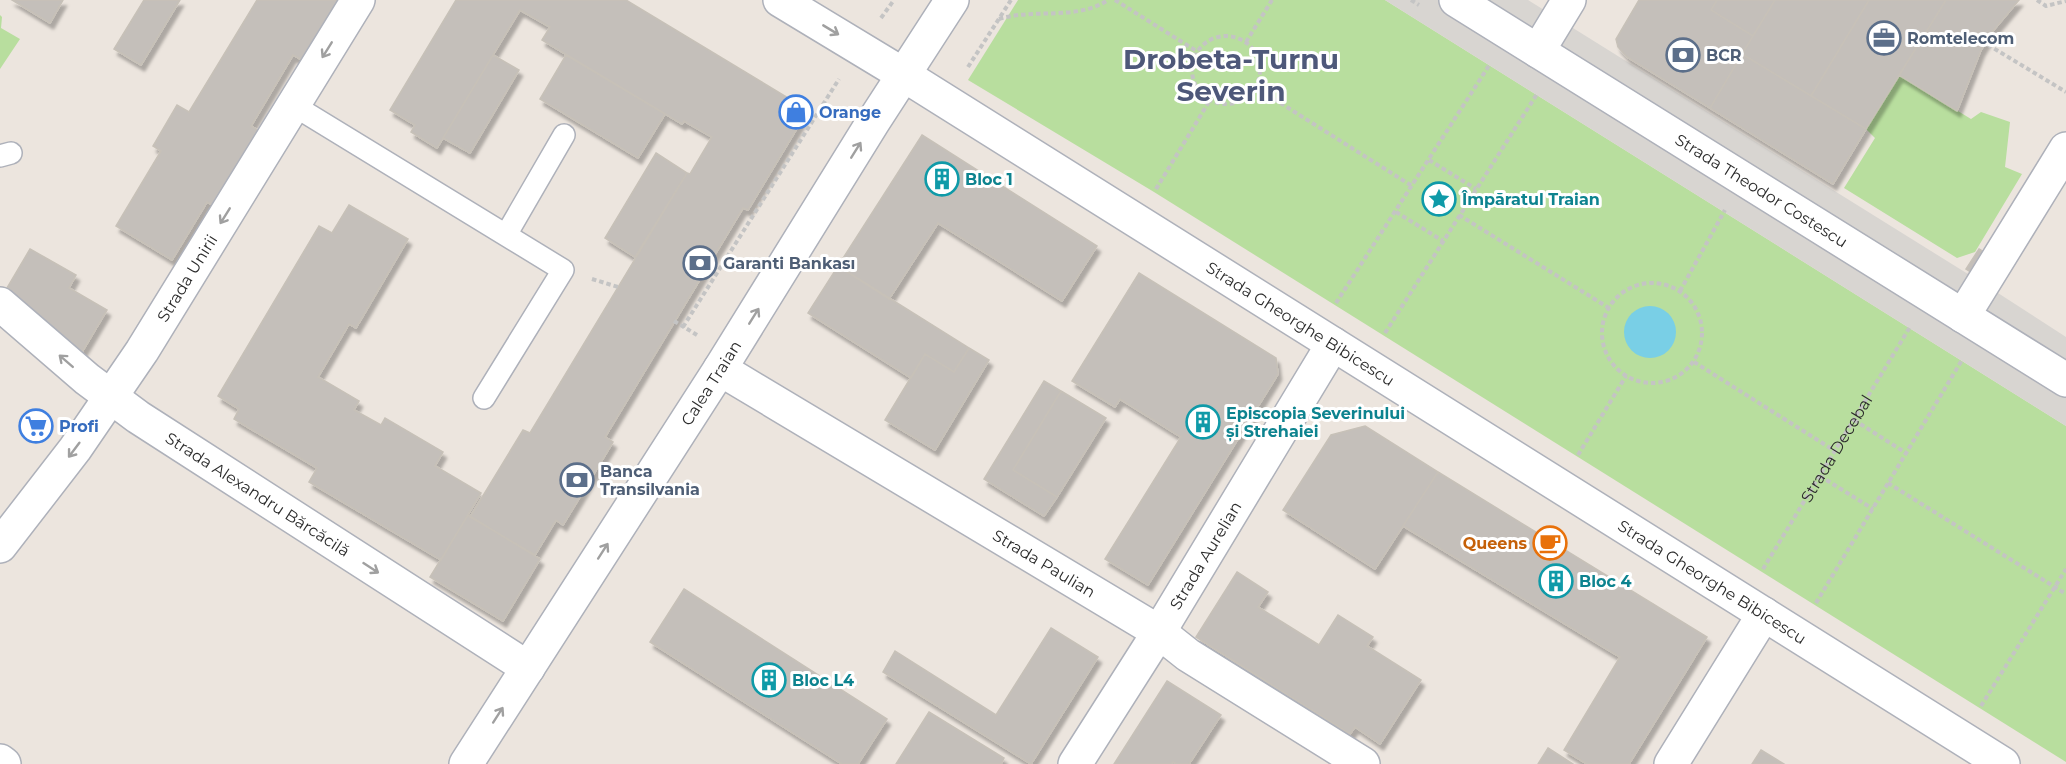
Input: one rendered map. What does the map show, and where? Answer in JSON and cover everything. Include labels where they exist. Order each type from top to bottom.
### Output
[{"type":"street","name":"Strada Unirii","points":[[0,546],[111,398],[358,0]]},
{"type":"street","name":"Strada Gheorghe Bibicescu","points":[[780,0],[904,75],[2003,764]]},
{"type":"street","name":"Calea Traian","points":[[466,764],[720,369],[952,0]]},
{"type":"street","name":"Strada Theodor Costescu","points":[[1456,0],[2066,380]]},
{"type":"street","points":[[1547,56],[1569,0]]},
{"type":"street","points":[[1973,322],[2066,149]]},
{"type":"street","name":"Strada Alexandru Bărcăcilă","points":[[0,304],[111,398],[528,668]]},
{"type":"street","name":"Strada Aurelian","points":[[1075,764],[1159,632],[1325,339]]},
{"type":"street","name":"Strada Paulian","points":[[720,369],[1159,632],[1188,655],[1363,764]]},
{"type":"street","points":[[1671,764],[1753,607]]},
{"type":"street","points":[[0,762],[4,764]]},
{"type":"lane","points":[[293,105],[563,270],[484,398]]},
{"type":"lane","points":[[506,235],[564,135]]},
{"type":"path","points":[[683,327],[858,47],[894,0]]},
{"type":"path","points":[[968,67],[1011,0]]},
{"type":"path","points":[[999,19],[1010,15],[1062,13],[1100,5],[1108,0]]},
{"type":"path","points":[[1115,0],[1198,52]]},
{"type":"path","points":[[1246,42],[1272,0]]},
{"type":"path","points":[[2037,0],[2046,6],[2066,1]]},
{"type":"path","points":[[1325,339],[1396,212],[1509,33]]},
{"type":"path","points":[[1236,37],[1246,42],[1258,58],[1260,68],[1255,87],[1240,100],[1220,103],[1210,100],[1195,84],[1192,73],[1193,62],[1198,52],[1204,43],[1214,38],[1236,37]]},
{"type":"path","points":[[1975,37],[2066,92]]},
{"type":"path","points":[[1365,364],[1476,189],[1547,56]]},
{"type":"path","points":[[1255,87],[1412,186]]},
{"type":"path","points":[[1137,221],[1210,100]]},
{"type":"path","points":[[1429,160],[1476,189]]},
{"type":"path","points":[[1680,291],[1743,179]]},
{"type":"path","points":[[1396,212],[1443,242]]},
{"type":"path","points":[[1459,215],[1609,308]]},
{"type":"path","points":[[1649,283],[1665,285],[1680,291],[1692,302],[1700,316],[1703,332],[1701,347],[1694,362],[1670,381],[1655,384],[1639,382],[1626,376],[1614,367],[1605,353],[1602,338],[1603,323],[1609,308],[1619,296],[1633,287],[1649,283]]},
{"type":"path","name":"Strada Decebal","points":[[1753,607],[1820,476],[1930,296]]},
{"type":"path","points":[[1797,634],[1906,453],[1973,322]]},
{"type":"path","points":[[1694,362],[1835,450]]},
{"type":"path","points":[[1560,486],[1626,376]]},
{"type":"path","points":[[1854,420],[1906,453]]},
{"type":"path","points":[[1820,476],[1873,509]]},
{"type":"path","points":[[1888,483],[2066,594]]},
{"type":"path","points":[[1961,737],[2066,569]]},
{"type":"green space","points":[[1018,0],[1385,0],[2066,426],[2066,762],[1154,192],[968,80]]},
{"type":"green space","points":[[0,15],[2,17],[1,28],[20,39],[0,69]]},
{"type":"green space","points":[[1899,75],[1971,119],[1981,112],[2010,122],[2005,167],[2022,174],[1975,252],[1957,258],[1844,188],[1875,138],[1866,129]]},
{"type":"shaded area","points":[[1385,0],[1528,0],[1984,284],[2066,337],[2066,426]]},
{"type":"water","points":[[1645,306],[1655,306],[1669,313],[1676,332],[1669,351],[1655,358],[1645,358],[1635,354],[1628,347],[1624,337],[1624,327],[1628,317],[1635,310]]},
{"type":"building","points":[[12,0],[63,0],[50,23]]},
{"type":"building","points":[[144,0],[180,0],[141,65],[114,49]]},
{"type":"building","points":[[257,0],[339,0],[302,60],[293,55],[251,126],[259,131],[214,206],[207,202],[172,260],[116,226],[161,151],[153,146],[177,105],[189,112]]},
{"type":"building","points":[[456,0],[626,0],[808,110],[748,210],[743,208],[605,437],[613,442],[563,525],[556,520],[535,555],[470,517],[523,430],[530,433],[687,173],[690,174],[712,137],[684,121],[682,124],[542,40],[550,27],[520,10],[437,148],[411,132],[415,125],[390,110]]},
{"type":"building","name":"BCR","points":[[1639,0],[1717,0],[1711,10],[1753,36],[1710,108],[1627,57],[1618,47],[1616,39]]},
{"type":"building","points":[[1717,0],[1775,0],[1753,36],[1711,10]]},
{"type":"building","points":[[1775,0],[1869,0],[1811,96],[1742,54]]},
{"type":"building","name":"Romtelecom","points":[[1869,0],[1946,0],[1866,129],[1811,96]]},
{"type":"building","points":[[1946,0],[2019,0],[1992,32],[1981,50],[1957,111],[1899,75]]},
{"type":"building","points":[[1742,54],[1866,129],[1833,184],[1710,108]]},
{"type":"building","points":[[493,55],[519,70],[470,153],[443,138]]},
{"type":"building","points":[[566,55],[665,114],[638,158],[540,99]]},
{"type":"building","name":"Bloc 1","points":[[922,135],[1097,246],[1062,301],[938,223],[889,299],[838,266]]},
{"type":"building","points":[[656,153],[687,173],[635,257],[605,238]]},
{"type":"building","points":[[349,205],[408,239],[356,328],[349,324],[318,377],[359,401],[354,410],[381,425],[385,418],[443,452],[435,466],[481,493],[441,560],[309,482],[317,468],[234,419],[239,409],[218,396],[319,226],[332,233]]},
{"type":"building","points":[[30,249],[76,275],[69,288],[107,310],[82,352],[28,321],[1,298]]},
{"type":"building","points":[[1979,249],[1998,261],[1985,281],[1966,269]]},
{"type":"building","points":[[838,266],[969,348],[954,372],[925,354],[911,378],[808,313]]},
{"type":"building","name":"Episcopia Severinului și Strehaiei","points":[[1139,273],[1276,358],[1278,374],[1148,585],[1105,559],[1181,437],[1120,399],[1115,407],[1072,381]]},
{"type":"building","points":[[969,348],[989,360],[935,450],[885,420],[925,354],[954,372]]},
{"type":"building","points":[[1044,381],[1061,391],[1013,470],[1057,497],[1044,516],[984,479]]},
{"type":"building","points":[[1061,391],[1106,418],[1057,497],[1013,470]]},
{"type":"building","points":[[1365,426],[1438,472],[1375,569],[1283,510],[1331,435]]},
{"type":"building","name":"Bloc 4","points":[[1438,472],[1707,637],[1629,764],[1587,764],[1564,750],[1620,657],[1403,526]]},
{"type":"building","points":[[468,515],[540,559],[503,621],[430,577]]},
{"type":"building","points":[[1237,572],[1268,592],[1258,607],[1319,645],[1338,615],[1373,637],[1367,646],[1421,680],[1380,744],[1355,727],[1350,734],[1196,637]]},
{"type":"building","name":"Bloc L4","points":[[684,589],[887,719],[858,764],[842,764],[650,642]]},
{"type":"building","points":[[1051,628],[1098,657],[1031,764],[883,672],[895,651],[996,715]]},
{"type":"building","points":[[1167,681],[1221,715],[1189,764],[1173,762],[1171,764],[1114,764]]},
{"type":"building","points":[[929,712],[1004,758],[1001,764],[896,764]]},
{"type":"building","points":[[1548,748],[1573,764],[1538,764]]},
{"type":"building","points":[[1761,750],[1784,764],[1752,764]]},
{"type":"place","name":"Romtelecom","points":[[1884,38]]},
{"type":"place","name":"BCR","points":[[1683,55]]},
{"type":"place","name":"Orange","points":[[796,112]]},
{"type":"place","name":"Bloc 1","points":[[942,179]]},
{"type":"place","name":"Împăratul Traian","points":[[1439,199]]},
{"type":"place","name":"Garanti Bankası","points":[[700,263]]},
{"type":"place","name":"Episcopia Severinului și Strehaiei","points":[[1203,422]]},
{"type":"place","name":"Profi","points":[[36,426]]},
{"type":"place","name":"Banca Transilvania","points":[[577,480]]},
{"type":"place","name":"Queens","points":[[1550,543]]},
{"type":"place","name":"Bloc 4","points":[[1556,581]]},
{"type":"place","name":"Bloc L4","points":[[769,680]]},
{"type":"district","name":"Drobeta-Turnu Severin","points":[[1231,75]]}]
